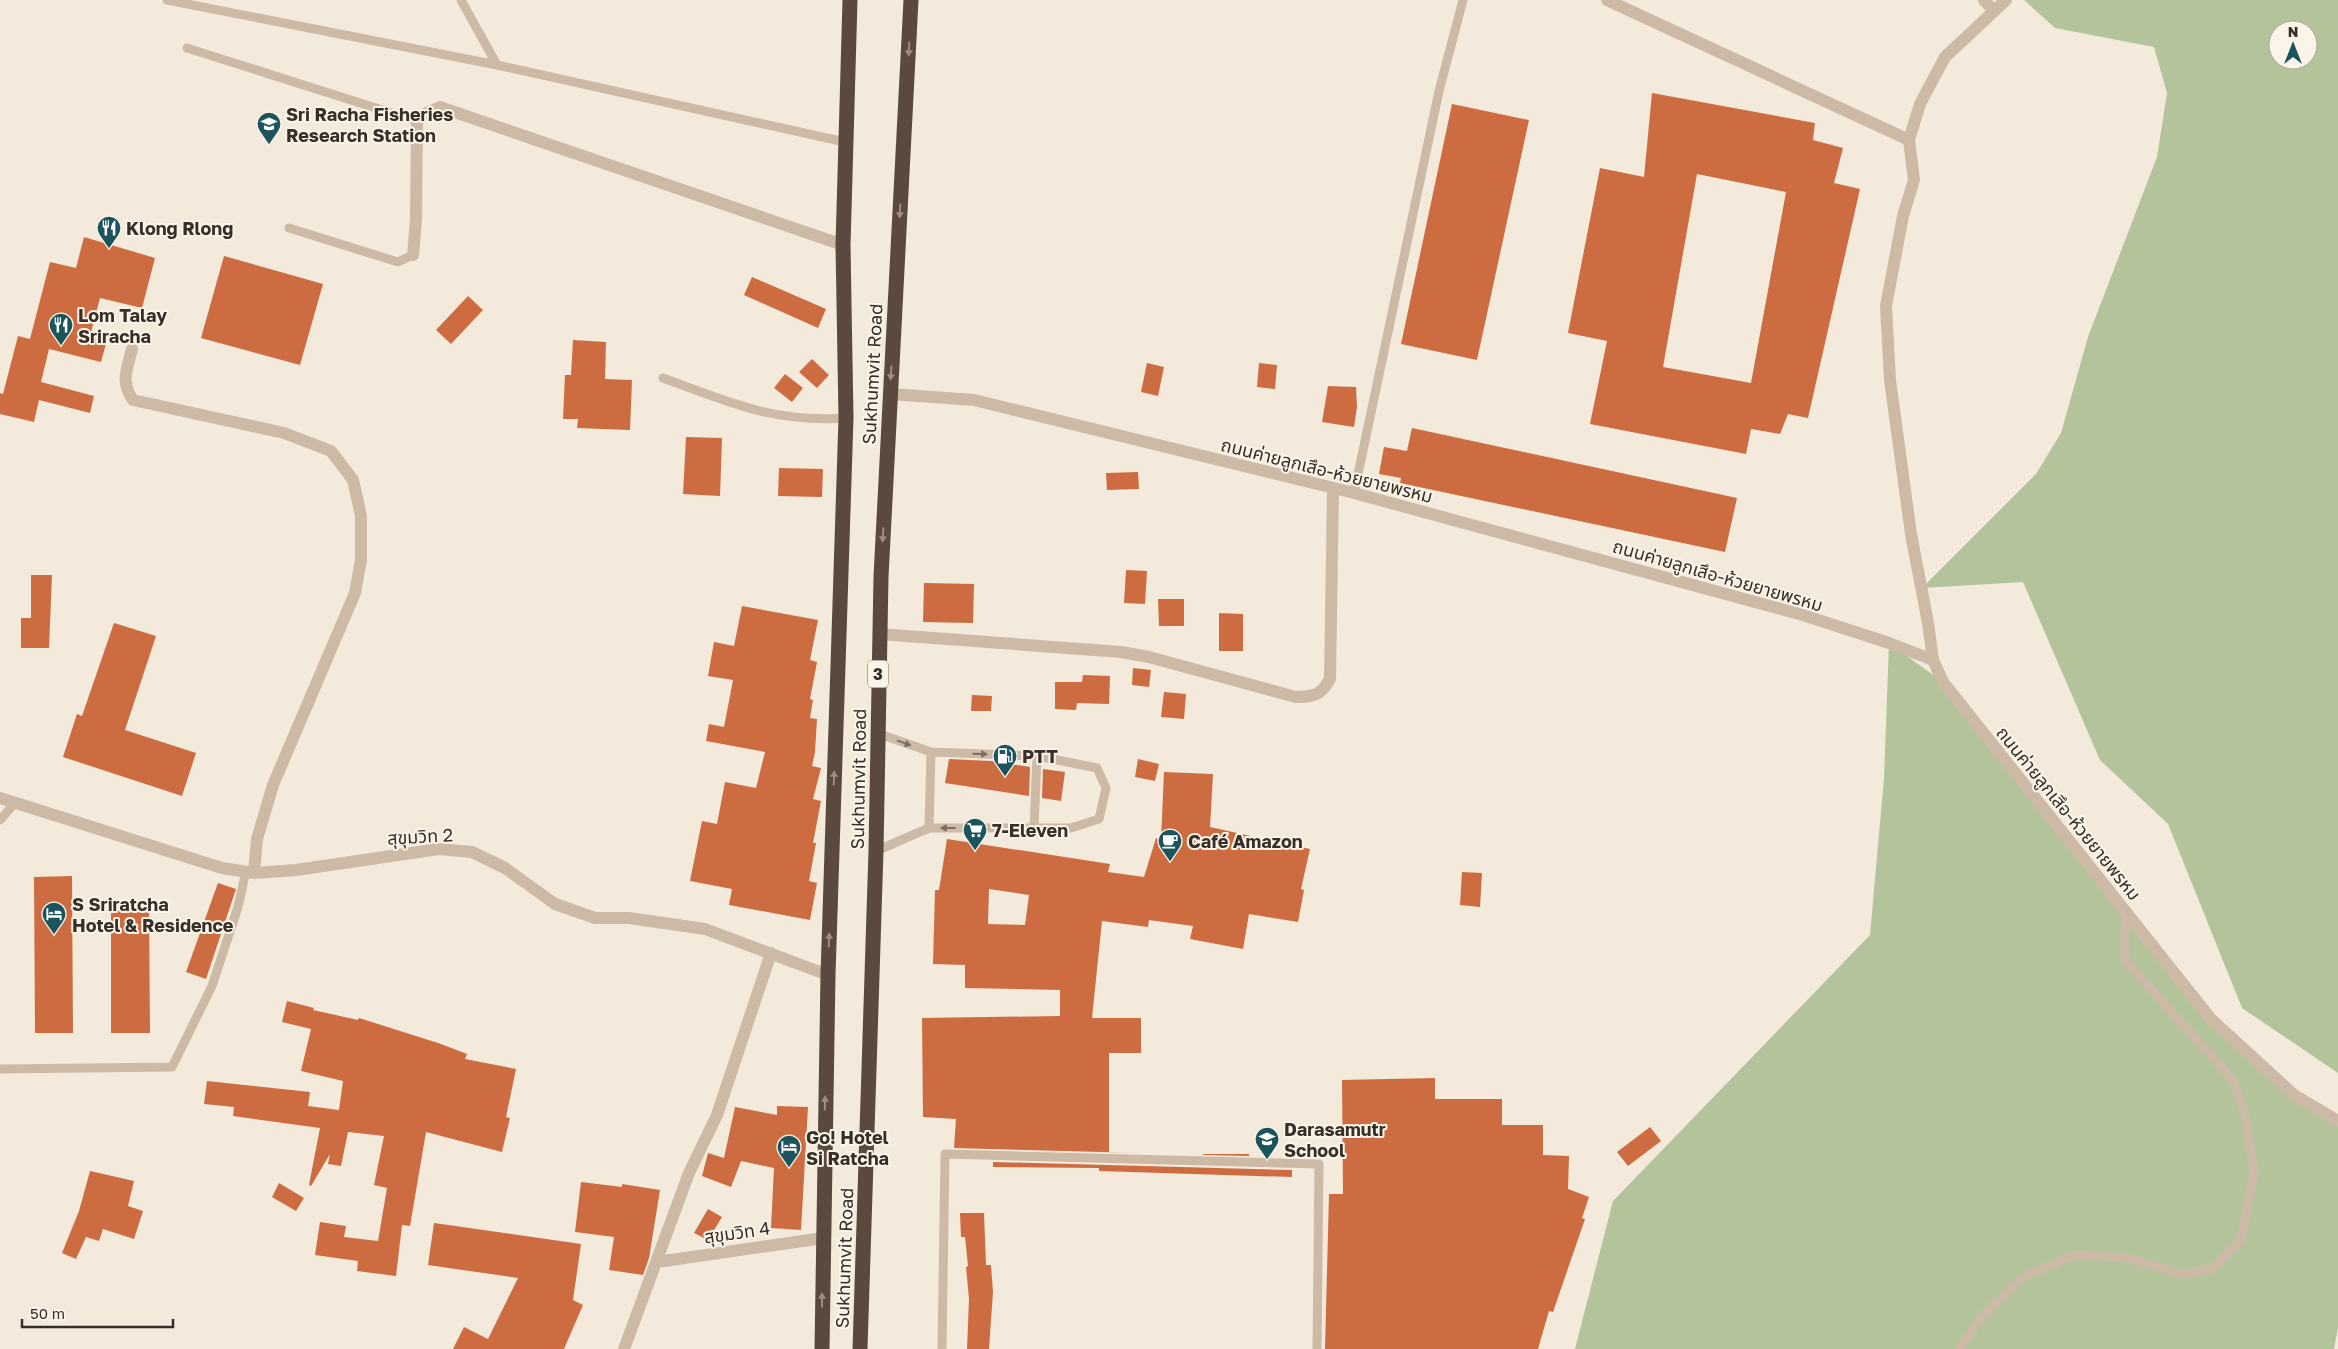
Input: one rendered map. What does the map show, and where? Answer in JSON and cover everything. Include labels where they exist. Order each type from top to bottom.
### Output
[{"type":"highway","name":"Sukhumvit Road","points":[[822,1349],[828,975],[846,418],[842,246],[850,0]]},
{"type":"highway","name":"Sukhumvit Road","points":[[860,1349],[876,851],[879,634],[911,0]]},
{"type":"street","points":[[1607,0],[1909,140]]},
{"type":"street","points":[[1984,0],[1994,11]]},
{"type":"street","points":[[1933,660],[1911,534],[1890,380],[1886,306],[1903,216],[1914,180],[1909,140],[1920,104],[1945,57],[2006,0]]},
{"type":"street","points":[[413,256],[416,220],[418,121],[423,115],[440,107],[842,246]]},
{"type":"street","points":[[132,349],[125,376],[126,389],[133,400],[284,433],[331,451],[353,480],[361,516],[361,560],[355,593],[273,785],[257,839],[250,872]]},
{"type":"street","name":"ถนนค่ายลูกเสึอ-ห้วยยายพรหม","points":[[890,394],[974,400],[1354,493],[1803,615],[1889,643],[1933,660],[1942,682],[2211,1019],[2294,1095],[2338,1121]]},
{"type":"street","points":[[879,634],[1122,652],[1149,657],[1296,697],[1312,697],[1320,694],[1330,679],[1333,488]]},
{"type":"street","name":"สุขุมวิท 2","points":[[0,798],[222,868],[250,872],[296,870],[439,849],[472,852],[505,868],[555,904],[595,918],[629,918],[705,929],[828,975]]},
{"type":"street","points":[[624,1349],[688,1173],[717,1116],[771,953]]},
{"type":"street","name":"สุขุมวิท 4","points":[[657,1262],[823,1238]]},
{"type":"lane","points":[[167,0],[497,65],[845,142]]},
{"type":"lane","points":[[461,0],[497,65]]},
{"type":"lane","points":[[1354,493],[1439,91],[1463,0]]},
{"type":"lane","points":[[187,48],[418,121]]},
{"type":"lane","points":[[289,228],[398,262],[413,256]]},
{"type":"lane","points":[[663,378],[747,409],[814,420],[846,418]]},
{"type":"lane","points":[[876,851],[929,828],[1071,828],[1099,819],[1106,788],[1097,768],[1037,756],[932,752],[877,733]]},
{"type":"lane","points":[[929,828],[932,752]]},
{"type":"lane","points":[[1034,828],[1037,756]]},
{"type":"lane","points":[[0,820],[15,803]]},
{"type":"lane","points":[[0,1069],[172,1067],[212,986],[250,872]]},
{"type":"lane","points":[[1959,1349],[1983,1315],[2023,1277],[2074,1255],[2123,1257],[2183,1274],[2213,1268],[2241,1240],[2254,1172],[2245,1114],[2233,1080],[2125,960],[2124,936],[2127,914]]},
{"type":"lane","points":[[942,1349],[945,1154],[1319,1164],[1317,1349]]},
{"type":"green space","points":[[2024,0],[2338,0],[2338,1073],[2242,1008],[2168,824],[2100,760],[2023,582],[1922,588],[2036,474],[2061,433],[2088,337],[2157,157],[2167,93],[2154,47],[2055,28]]},
{"type":"green space","points":[[1889,643],[1943,682],[2211,1019],[2294,1095],[2338,1121],[2338,1328],[2334,1349],[1575,1349],[1613,1201],[1870,935],[1884,778]]},
{"type":"building","points":[[1652,93],[1815,123],[1813,140],[1843,148],[1834,183],[1860,189],[1808,418],[1788,414],[1780,434],[1751,429],[1746,454],[1590,424],[1607,341],[1568,333],[1600,168],[1644,177]],"holes":[[[1697,174],[1786,192],[1751,383],[1663,367]]]},
{"type":"building","points":[[1452,104],[1529,120],[1477,360],[1401,344]]},
{"type":"building","points":[[84,237],[155,258],[142,308],[100,298],[90,336],[107,340],[101,362],[49,349],[41,382],[94,396],[90,413],[39,400],[34,422],[0,414],[0,393],[3,394],[18,336],[30,339],[50,262],[76,268]]},
{"type":"building","points":[[224,256],[323,284],[300,365],[201,338]]},
{"type":"building","points":[[752,277],[826,309],[818,328],[744,295]]},
{"type":"building","points":[[468,296],[483,310],[451,344],[436,330]]},
{"type":"building","points":[[573,340],[606,342],[605,379],[632,380],[630,430],[577,428],[578,419],[563,419],[565,375],[571,375]]},
{"type":"building","points":[[812,359],[829,375],[817,388],[799,372]]},
{"type":"building","points":[[1147,363],[1164,367],[1158,396],[1141,392]]},
{"type":"building","points":[[1259,363],[1277,365],[1275,389],[1257,387]]},
{"type":"building","points":[[785,374],[803,388],[792,402],[774,388]]},
{"type":"building","points":[[1328,386],[1356,387],[1357,407],[1354,427],[1322,422]]},
{"type":"building","points":[[1412,428],[1737,498],[1725,552],[1400,483],[1401,478],[1379,474],[1384,447],[1407,451]]},
{"type":"building","points":[[686,437],[722,438],[720,496],[683,494]]},
{"type":"building","points":[[779,468],[823,469],[822,497],[778,496]]},
{"type":"building","points":[[1138,472],[1139,489],[1107,490],[1106,473]]},
{"type":"building","points":[[1126,570],[1147,571],[1145,604],[1124,603]]},
{"type":"building","points":[[31,575],[52,575],[49,648],[21,648],[21,618],[31,618]]},
{"type":"building","points":[[924,583],[974,584],[973,623],[923,622]]},
{"type":"building","points":[[1158,599],[1184,599],[1184,626],[1159,626]]},
{"type":"building","points":[[742,606],[818,620],[810,660],[817,662],[810,699],[813,700],[810,718],[817,719],[815,752],[812,766],[821,768],[813,799],[821,801],[813,843],[816,843],[809,881],[817,883],[810,920],[729,905],[732,889],[690,881],[702,821],[717,824],[725,782],[756,788],[765,752],[706,741],[709,724],[724,727],[733,680],[708,676],[714,642],[734,646]]},
{"type":"building","points":[[1219,613],[1243,614],[1243,651],[1219,651]]},
{"type":"building","points":[[114,623],[156,636],[125,730],[196,753],[182,796],[63,757],[77,714],[82,716]]},
{"type":"building","points":[[1133,668],[1151,670],[1149,687],[1132,685]]},
{"type":"building","points":[[1083,675],[1110,676],[1109,704],[1077,703],[1076,710],[1055,709],[1055,682],[1082,682]]},
{"type":"building","points":[[1164,692],[1186,694],[1184,719],[1161,717]]},
{"type":"building","points":[[972,695],[992,696],[991,711],[971,711]]},
{"type":"building","name":"PTT","points":[[949,759],[991,761],[1030,767],[1029,796],[945,783]]},
{"type":"building","points":[[1138,759],[1159,764],[1155,781],[1135,777]]},
{"type":"building","points":[[1043,769],[1065,772],[1061,801],[1042,798]]},
{"type":"building","points":[[1164,772],[1213,774],[1210,827],[1310,849],[1301,889],[1304,890],[1298,922],[1249,914],[1243,949],[1190,939],[1193,926],[1149,920],[1148,927],[1102,921],[1092,1018],[1141,1018],[1141,1053],[1109,1053],[1109,1152],[1141,1153],[954,1148],[956,1119],[923,1117],[922,1018],[1060,1016],[1060,990],[965,988],[965,965],[933,964],[935,890],[939,890],[947,839],[1110,864],[1108,872],[1144,877],[1156,838],[1161,840]],"holes":[[[989,889],[1029,895],[1025,925],[988,924]]]},
{"type":"building","points":[[1462,872],[1482,873],[1480,907],[1460,905]]},
{"type":"building","points":[[72,876],[73,1033],[35,1033],[34,877]]},
{"type":"building","points":[[218,883],[236,889],[206,979],[186,972]]},
{"type":"building","points":[[111,907],[149,907],[150,1033],[111,1033]]},
{"type":"building","points":[[287,1001],[314,1008],[313,1010],[358,1020],[359,1018],[438,1043],[467,1054],[465,1059],[516,1069],[506,1117],[510,1118],[502,1152],[426,1132],[410,1226],[402,1225],[396,1276],[357,1271],[358,1261],[315,1255],[320,1222],[346,1226],[344,1237],[378,1241],[387,1188],[374,1185],[384,1136],[348,1132],[341,1166],[328,1164],[330,1154],[311,1186],[309,1185],[320,1128],[233,1116],[234,1107],[204,1104],[207,1081],[310,1092],[308,1106],[339,1110],[343,1081],[301,1071],[311,1029],[282,1022]]},
{"type":"building","points":[[1435,1078],[1435,1099],[1502,1099],[1502,1125],[1543,1125],[1543,1155],[1569,1156],[1568,1189],[1589,1197],[1582,1218],[1585,1219],[1553,1312],[1549,1311],[1538,1349],[1325,1349],[1329,1194],[1343,1194],[1342,1080]]},
{"type":"building","points":[[777,1106],[808,1107],[801,1230],[771,1228],[774,1168],[741,1161],[731,1187],[702,1176],[708,1153],[724,1158],[735,1107],[777,1115]]},
{"type":"building","points":[[1650,1127],[1661,1141],[1628,1166],[1617,1152]]},
{"type":"building","points":[[1249,1154],[1249,1156],[1203,1155]]},
{"type":"building","points":[[993,1162],[1292,1170],[1292,1177],[1099,1171],[1099,1168],[993,1167]]},
{"type":"building","points":[[90,1171],[134,1181],[128,1206],[143,1211],[134,1239],[103,1229],[99,1241],[86,1237],[76,1259],[62,1253],[79,1211]]},
{"type":"building","points":[[581,1182],[622,1187],[622,1184],[660,1190],[649,1258],[643,1275],[609,1270],[614,1237],[575,1232]]},
{"type":"building","points":[[279,1183],[304,1198],[296,1211],[272,1197]]},
{"type":"building","points":[[708,1209],[722,1217],[708,1240],[694,1233]]},
{"type":"building","points":[[960,1213],[984,1213],[986,1265],[991,1265],[993,1292],[989,1349],[967,1349],[969,1299],[966,1267],[968,1266],[965,1237],[961,1237]]},
{"type":"building","points":[[434,1223],[581,1244],[573,1300],[583,1305],[564,1349],[453,1349],[464,1327],[488,1339],[518,1278],[428,1265]]},
{"type":"place","name":"Sri Racha Fisheries Research Station","points":[[269,145]]},
{"type":"place","name":"Klong Rlong","points":[[109,249]]},
{"type":"place","name":"Lom Talay Sriracha","points":[[61,346]]},
{"type":"place","name":"PTT","points":[[1005,777]]},
{"type":"place","name":"7-Eleven","points":[[975,851]]},
{"type":"place","name":"Café Amazon","points":[[1170,862]]},
{"type":"place","name":"S Sriratcha Hotel & Residence","points":[[54,935]]},
{"type":"place","name":"Darasamutr School","points":[[1267,1160]]},
{"type":"place","name":"Go! Hotel Si Ratcha","points":[[789,1168]]}]
